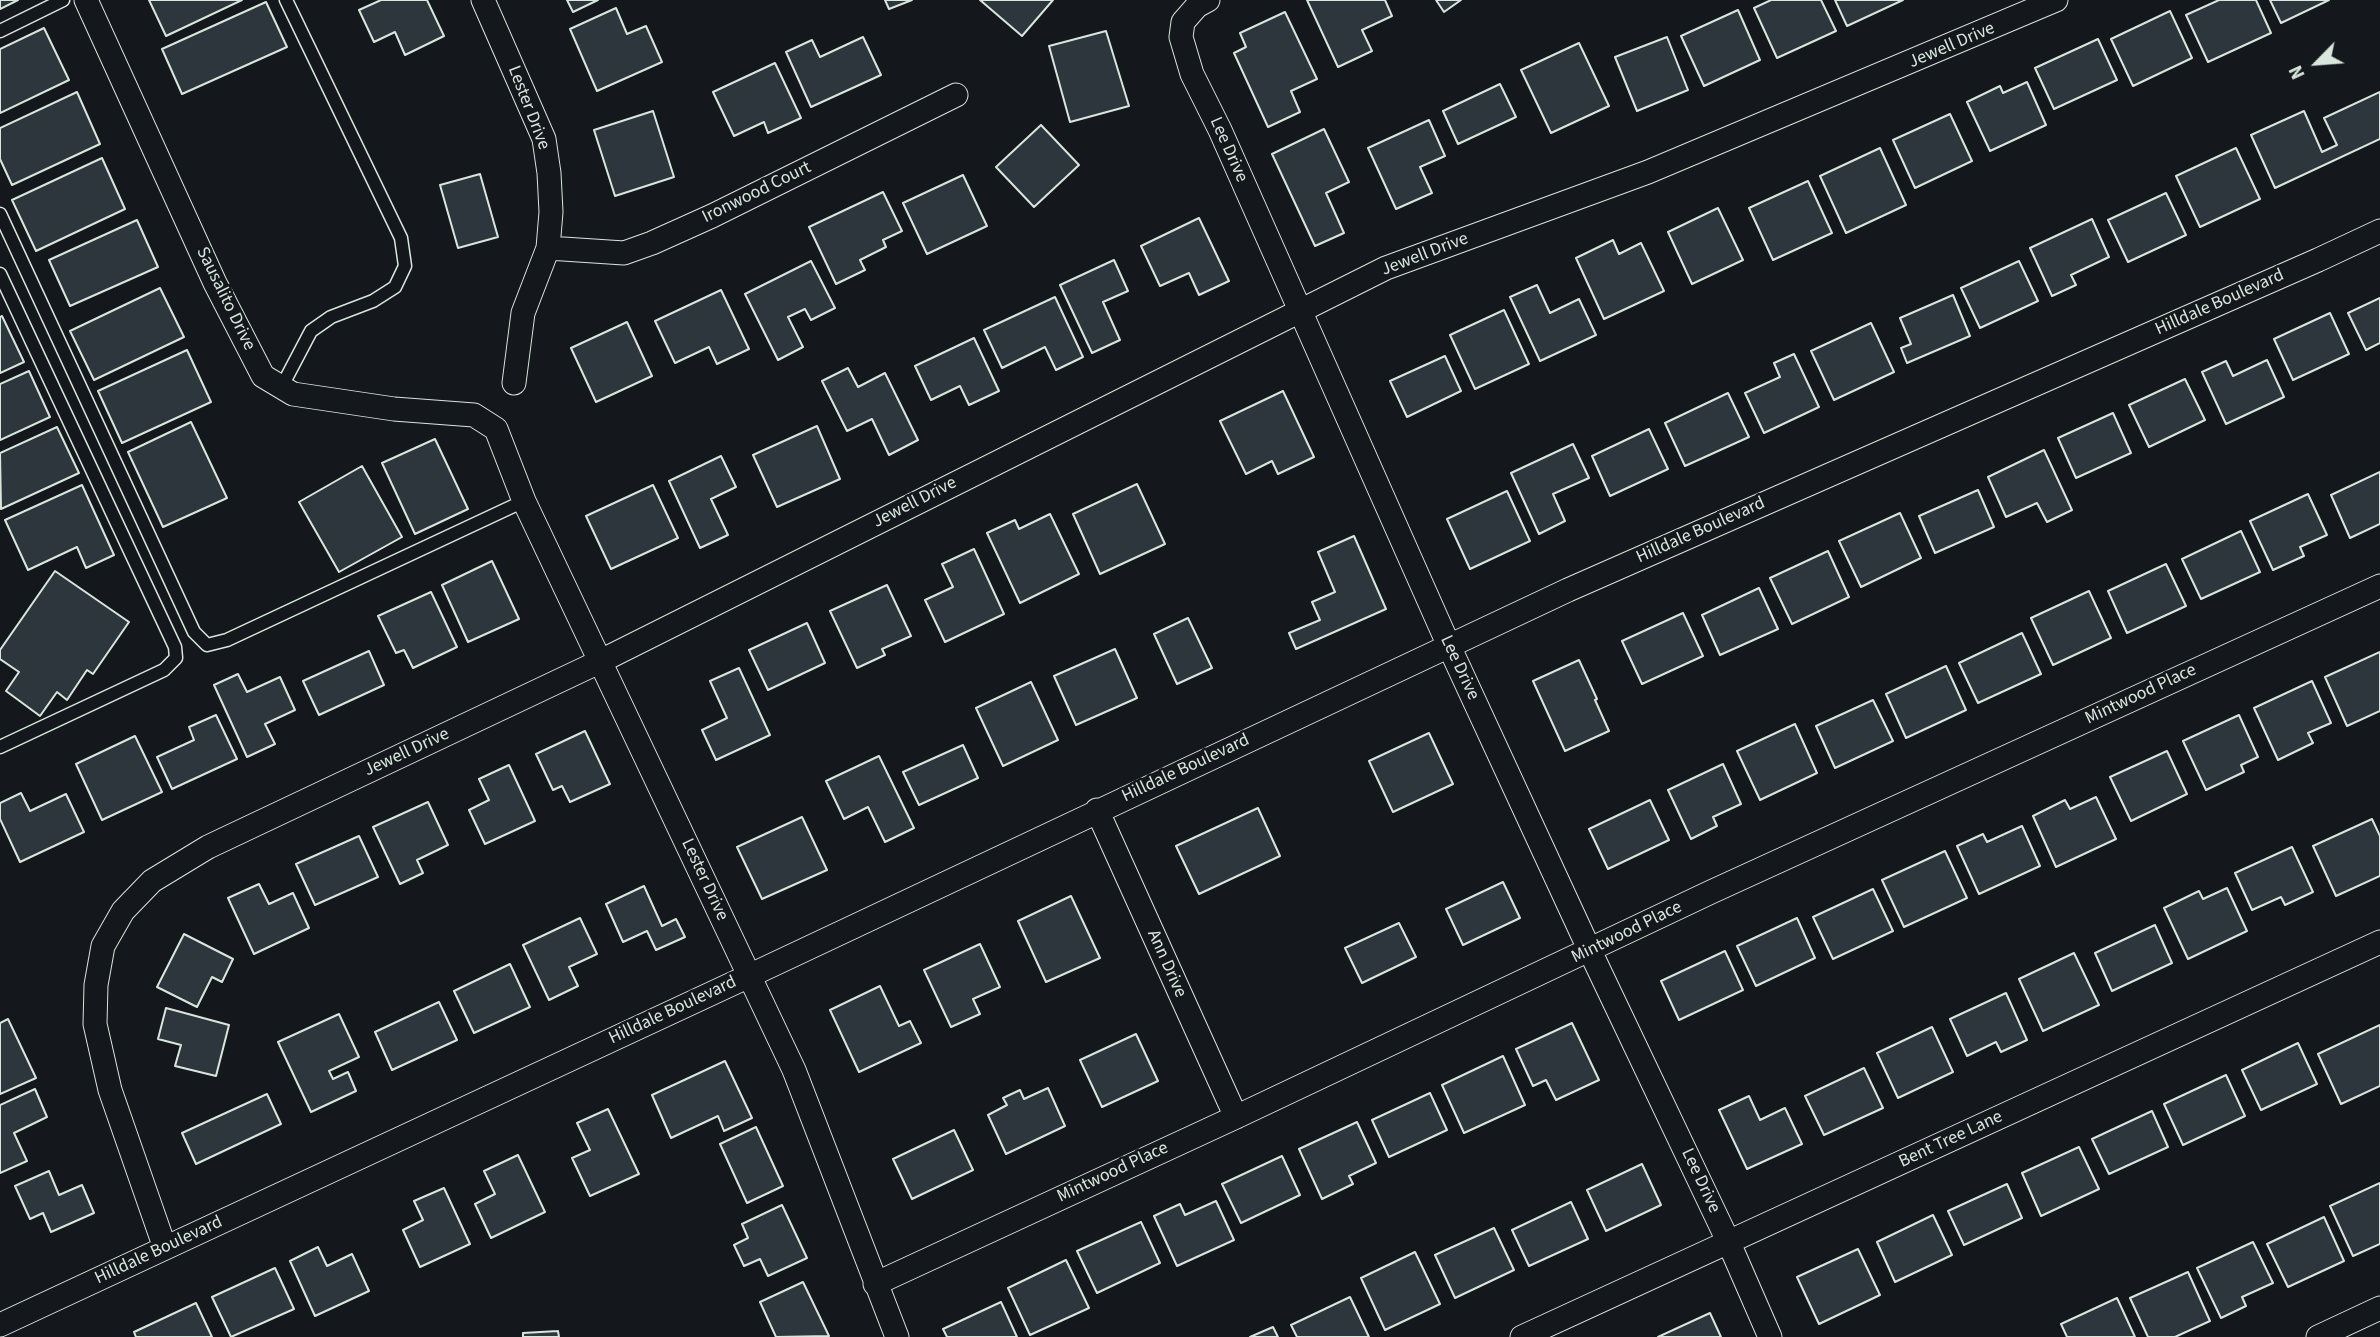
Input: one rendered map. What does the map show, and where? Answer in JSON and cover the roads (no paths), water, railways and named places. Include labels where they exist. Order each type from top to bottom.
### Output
[{"type":"street","name":"Sausalito Drive","points":[[86,0],[215,284],[263,376],[293,394],[394,409],[474,415],[496,429]]},
{"type":"street","name":"Lester Drive","points":[[484,0],[544,139],[550,186],[548,248],[523,313],[514,383]]},
{"type":"street","name":"Lee Drive","points":[[1208,0],[1197,6],[1183,22],[1181,37],[1192,74],[1220,130],[1449,646],[1729,1242],[1770,1337]]},
{"type":"street","name":"Jewell Drive","points":[[165,1248],[110,1090],[95,1024],[96,985],[103,946],[123,911],[152,881],[208,847],[601,661],[1386,268],[1648,172],[2056,0]]},
{"type":"street","name":"Ironwood Court","points":[[548,248],[624,253],[652,243],[956,95]]},
{"type":"street","name":"Hilldale Boulevard","points":[[0,1325],[1568,590],[2380,231]]},
{"type":"street","name":"Lester Drive","points":[[496,429],[524,501],[794,1070],[897,1337]]},
{"type":"street","name":"Mintwood Place","points":[[875,1284],[1711,892],[2380,586]]},
{"type":"street","name":"Ann Drive","points":[[1097,810],[1236,1117]]},
{"type":"street","name":"Bent Tree Lane","points":[[1522,1337],[2380,942]]},
{"type":"street","points":[[2318,1337],[2380,1308]]},
{"type":"lane","points":[[0,31],[63,0]]},
{"type":"lane","points":[[281,388],[311,331],[331,317],[373,301],[395,287],[405,266],[401,238],[286,0]]},
{"type":"lane","points":[[0,214],[194,632],[207,645],[226,640],[524,501]]},
{"type":"lane","points":[[0,274],[175,647],[176,658],[164,670],[0,747]]}]
